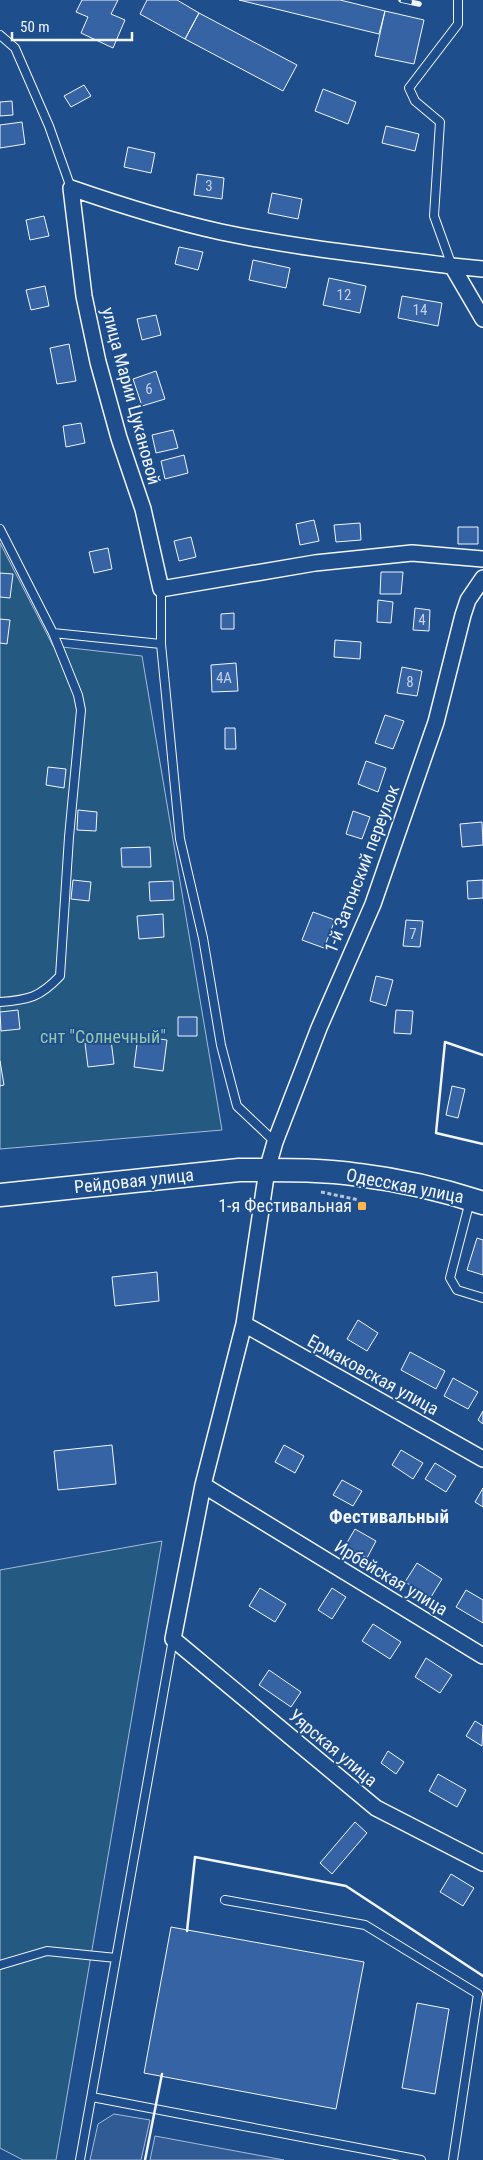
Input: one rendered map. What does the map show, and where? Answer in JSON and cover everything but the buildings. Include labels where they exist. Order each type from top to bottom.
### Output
[{"type":"main road","name":"Рейдовая улица","points":[[0,1195],[229,1171],[267,1170]]},
{"type":"main road","name":"Одесская улица","points":[[267,1170],[357,1174],[476,1201]]},
{"type":"street","points":[[71,188],[110,202],[220,231],[315,249],[483,269]]},
{"type":"street","name":"улица Марии Цукановой","points":[[71,188],[84,296],[98,362],[119,438],[142,509],[161,589]]},
{"type":"street","points":[[452,266],[483,319]]},
{"type":"street","points":[[161,589],[315,563],[412,553],[483,559]]},
{"type":"street","name":"1-й Затонский переулок","points":[[275,1142],[319,1028],[373,904],[436,722],[468,600],[483,578]]},
{"type":"street","points":[[173,1639],[204,1485],[244,1324],[267,1170]]},
{"type":"street","name":"Ермаковская улица","points":[[244,1324],[483,1459]]},
{"type":"street","name":"Ирбейская улица","points":[[204,1485],[483,1656]]},
{"type":"street","name":"Уярская улица","points":[[173,1639],[376,1808],[483,1863]]},
{"type":"lane","points":[[452,266],[434,216],[440,122],[415,101],[408,88],[458,24],[458,0]]},
{"type":"lane","points":[[0,35],[15,48],[49,126],[71,188]]},
{"type":"lane","points":[[0,529],[53,633],[78,695],[80,710],[68,837],[60,976],[44,993],[17,1001],[0,1002]]},
{"type":"lane","points":[[161,589],[161,644],[180,839],[203,938],[221,1045],[237,1106],[275,1142],[267,1170]]},
{"type":"lane","points":[[53,633],[161,644]]},
{"type":"lane","points":[[476,1201],[450,1278],[457,1290],[483,1298]]},
{"type":"lane","points":[[80,2160],[173,1639]]},
{"type":"lane","points":[[225,1900],[365,1925],[478,1994],[453,2160]]},
{"type":"lane","points":[[0,1965],[47,1951],[116,1958]]},
{"type":"lane","points":[[92,2097],[421,2160]]},
{"type":"green space","name":"снт \"Солнечный\"","points":[[0,543],[53,646],[142,656],[222,1130],[0,1149]]},
{"type":"green space","points":[[162,1541],[56,2160],[23,2160],[0,2148],[0,1570]]},
{"type":"shaded area","points":[[114,2114],[150,2120],[141,2160],[90,2160],[98,2124]]},
{"type":"shaded area","points":[[155,2136],[284,2160],[150,2160]]},
{"type":"railway","points":[[401,0],[419,4]]},
{"type":"wall","points":[[483,1055],[445,1042],[436,1133],[483,1144]]},
{"type":"wall","points":[[187,1931],[195,1857],[346,1886],[483,1976]]},
{"type":"wall","points":[[145,2160],[162,2074]]},
{"type":"place","name":"1-я Фестивальная","points":[[362,1206]]},
{"type":"district","name":"Фестивальный","points":[[389,1516]]}]
